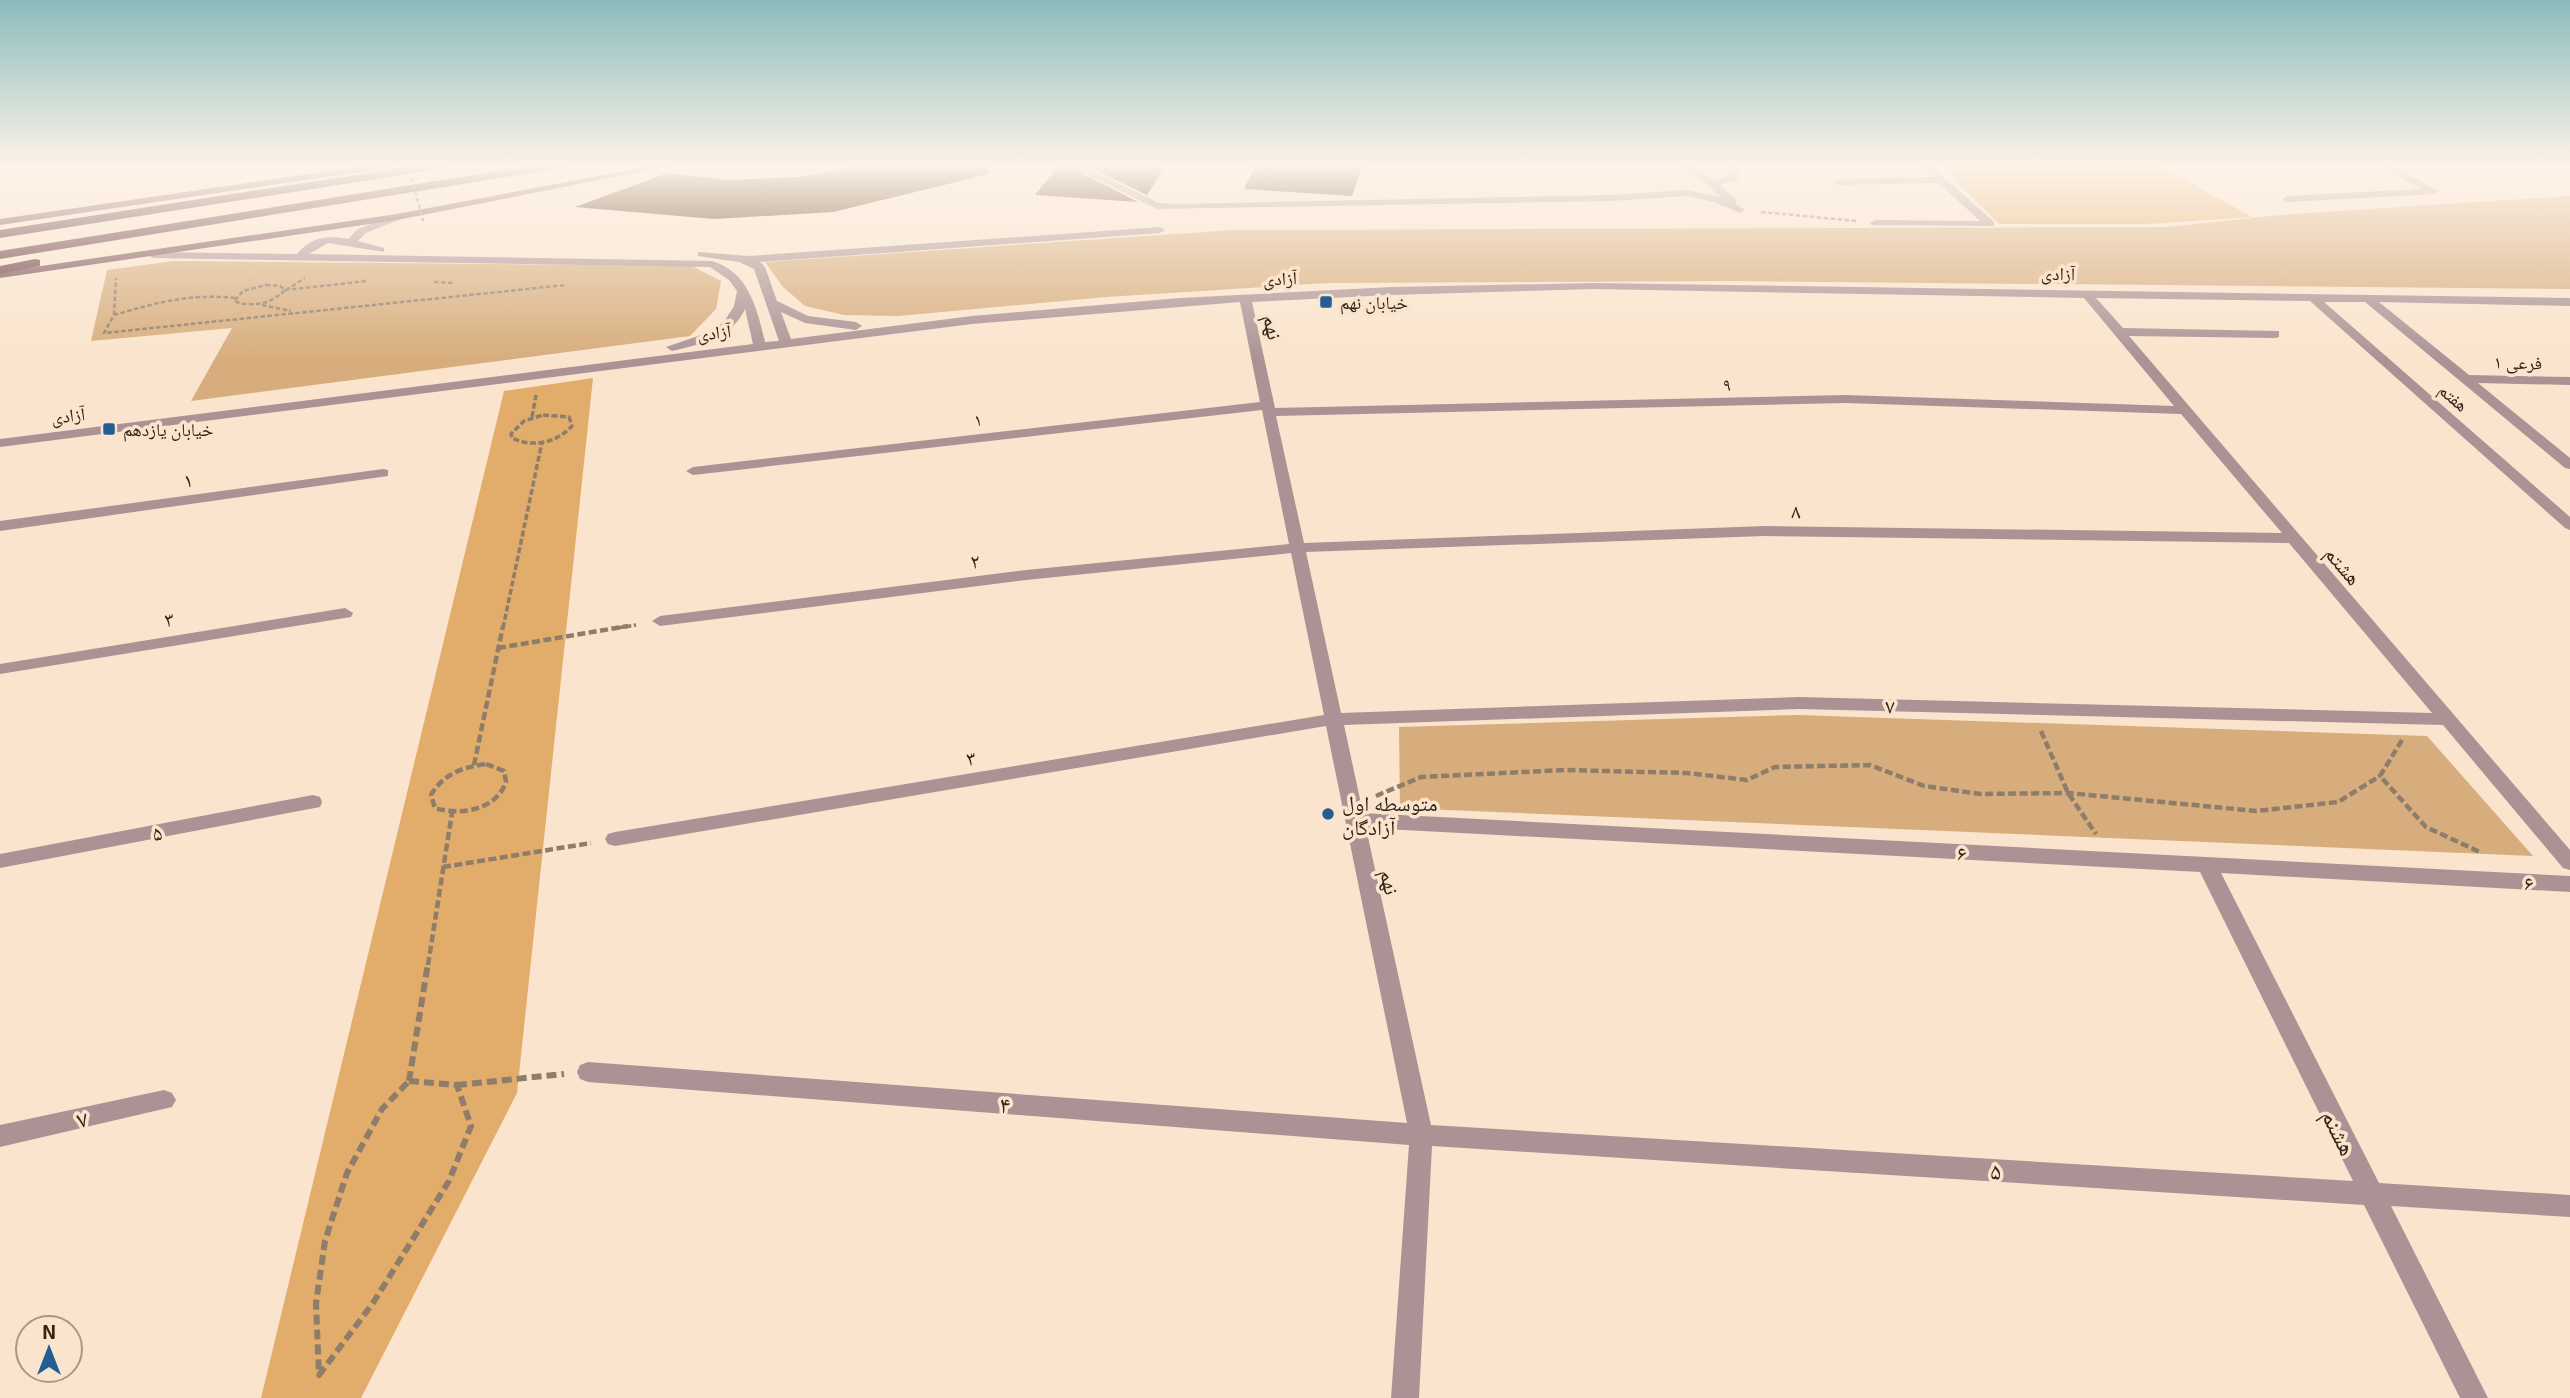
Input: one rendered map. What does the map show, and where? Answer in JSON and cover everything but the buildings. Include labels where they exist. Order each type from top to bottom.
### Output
[{"type":"highway","points":[[0,234],[30,229]]},
{"type":"highway","points":[[0,254],[160,229]]},
{"type":"highway","points":[[0,272],[214,229]]},
{"type":"main road","points":[[0,272],[153,255],[318,229]]},
{"type":"street","points":[[352,241],[366,229]]},
{"type":"street","points":[[301,256],[305,250],[320,242],[342,239],[352,241],[359,247],[383,250],[683,253],[747,259],[1160,230]]},
{"type":"street","points":[[153,255],[681,261],[730,271],[743,286],[760,346]]},
{"type":"street","points":[[719,267],[747,259],[759,267],[786,343]]},
{"type":"street","points":[[555,371],[696,342],[727,328],[740,314],[743,286]]},
{"type":"street","name":"آزادی","points":[[0,443],[972,320],[1245,299],[1594,286],[2570,302]]},
{"type":"street","name":"هشتم","points":[[2086,293],[2570,863]]},
{"type":"street","name":"هفتم","points":[[2312,297],[2570,525]]},
{"type":"street","name":"نهم","points":[[1245,299],[1421,1135],[1405,1398]]},
{"type":"street","name":"هفتم","points":[[2368,299],[2570,465]]},
{"type":"street","points":[[772,303],[805,319],[845,326],[972,320]]},
{"type":"street","points":[[2119,332],[2275,334]]},
{"type":"street","name":"فرعی ۱","points":[[2466,379],[2570,381]]},
{"type":"street","name":"۹","points":[[1268,408],[1846,399],[2185,410]]},
{"type":"street","name":"۱","points":[[693,471],[1268,408]]},
{"type":"street","name":"۱","points":[[0,526],[383,473]]},
{"type":"street","name":"۸","points":[[1297,548],[1765,531],[2294,538]]},
{"type":"street","name":"۲","points":[[660,621],[1026,575],[1297,548]]},
{"type":"street","name":"۳","points":[[0,669],[345,613]]},
{"type":"street","name":"۷","points":[[1334,719],[1799,703],[2446,719]]},
{"type":"street","name":"۳","points":[[615,839],[1334,719]]},
{"type":"street","name":"۵","points":[[0,861],[313,802]]},
{"type":"street","name":"۶","points":[[1353,813],[2115,860],[2570,884]]},
{"type":"street","name":"هشنم","points":[[2207,865],[2474,1398]]},
{"type":"street","name":"۴","points":[[588,1072],[1421,1135]]},
{"type":"street","name":"۷","points":[[0,1136],[164,1100]]},
{"type":"street","name":"۵","points":[[1421,1135],[2570,1206]]},
{"type":"path","points":[[124,258],[116,276],[114,315],[104,333],[574,284]]},
{"type":"path","points":[[116,276],[126,274]]},
{"type":"path","points":[[234,298],[234,301],[242,305],[258,304],[274,299],[285,290],[379,280]]},
{"type":"path","points":[[427,281],[443,284],[462,281]]},
{"type":"path","points":[[510,285],[518,289]]},
{"type":"path","points":[[114,315],[169,297],[197,293],[234,298],[258,286],[280,286],[285,290]]},
{"type":"path","points":[[258,304],[298,312]]},
{"type":"path","points":[[543,415],[562,415],[573,421],[569,431],[562,436],[542,442],[523,443],[511,434],[524,421],[543,415]]},
{"type":"path","points":[[474,765],[542,442]]},
{"type":"path","points":[[499,648],[660,621]]},
{"type":"path","points":[[2031,709],[2068,793],[2115,860]]},
{"type":"path","points":[[1353,813],[1421,777],[1565,770],[1687,773],[1747,780],[1774,767],[1870,765],[1924,786],[1980,794],[2068,793],[2256,811],[2337,802],[2380,776],[2415,718]]},
{"type":"path","points":[[486,764],[504,771],[506,786],[490,802],[465,813],[452,813],[435,808],[431,802],[435,787],[451,774],[474,765],[486,764]]},
{"type":"path","points":[[2380,776],[2426,827],[2488,855]]},
{"type":"path","points":[[452,813],[409,1081],[382,1109],[347,1173],[325,1241],[316,1304],[320,1375],[373,1304],[449,1181],[471,1126],[457,1085]]},
{"type":"path","points":[[443,867],[615,839]]},
{"type":"path","points":[[409,1081],[457,1085],[588,1072]]},
{"type":"shaded area","points":[[2570,229],[2570,289],[1732,281],[1327,283],[1106,297],[898,316],[844,315],[805,306],[783,287],[765,262],[1234,230]]},
{"type":"shaded area","points":[[174,261],[692,266],[721,281],[716,309],[690,336],[191,401],[232,328],[91,341],[107,270]]},
{"type":"shaded area","points":[[593,378],[517,1093],[361,1398],[261,1398],[504,391]]},
{"type":"shaded area","points":[[1798,715],[2427,736],[2533,856],[1400,808],[1399,727]]},
{"type":"place","name":"خیابان نهم","points":[[1326,302]]},
{"type":"place","name":"خیابان یازدهم","points":[[109,429]]},
{"type":"place","name":"متوسطه اول آزادگان","points":[[1328,814]]}]
